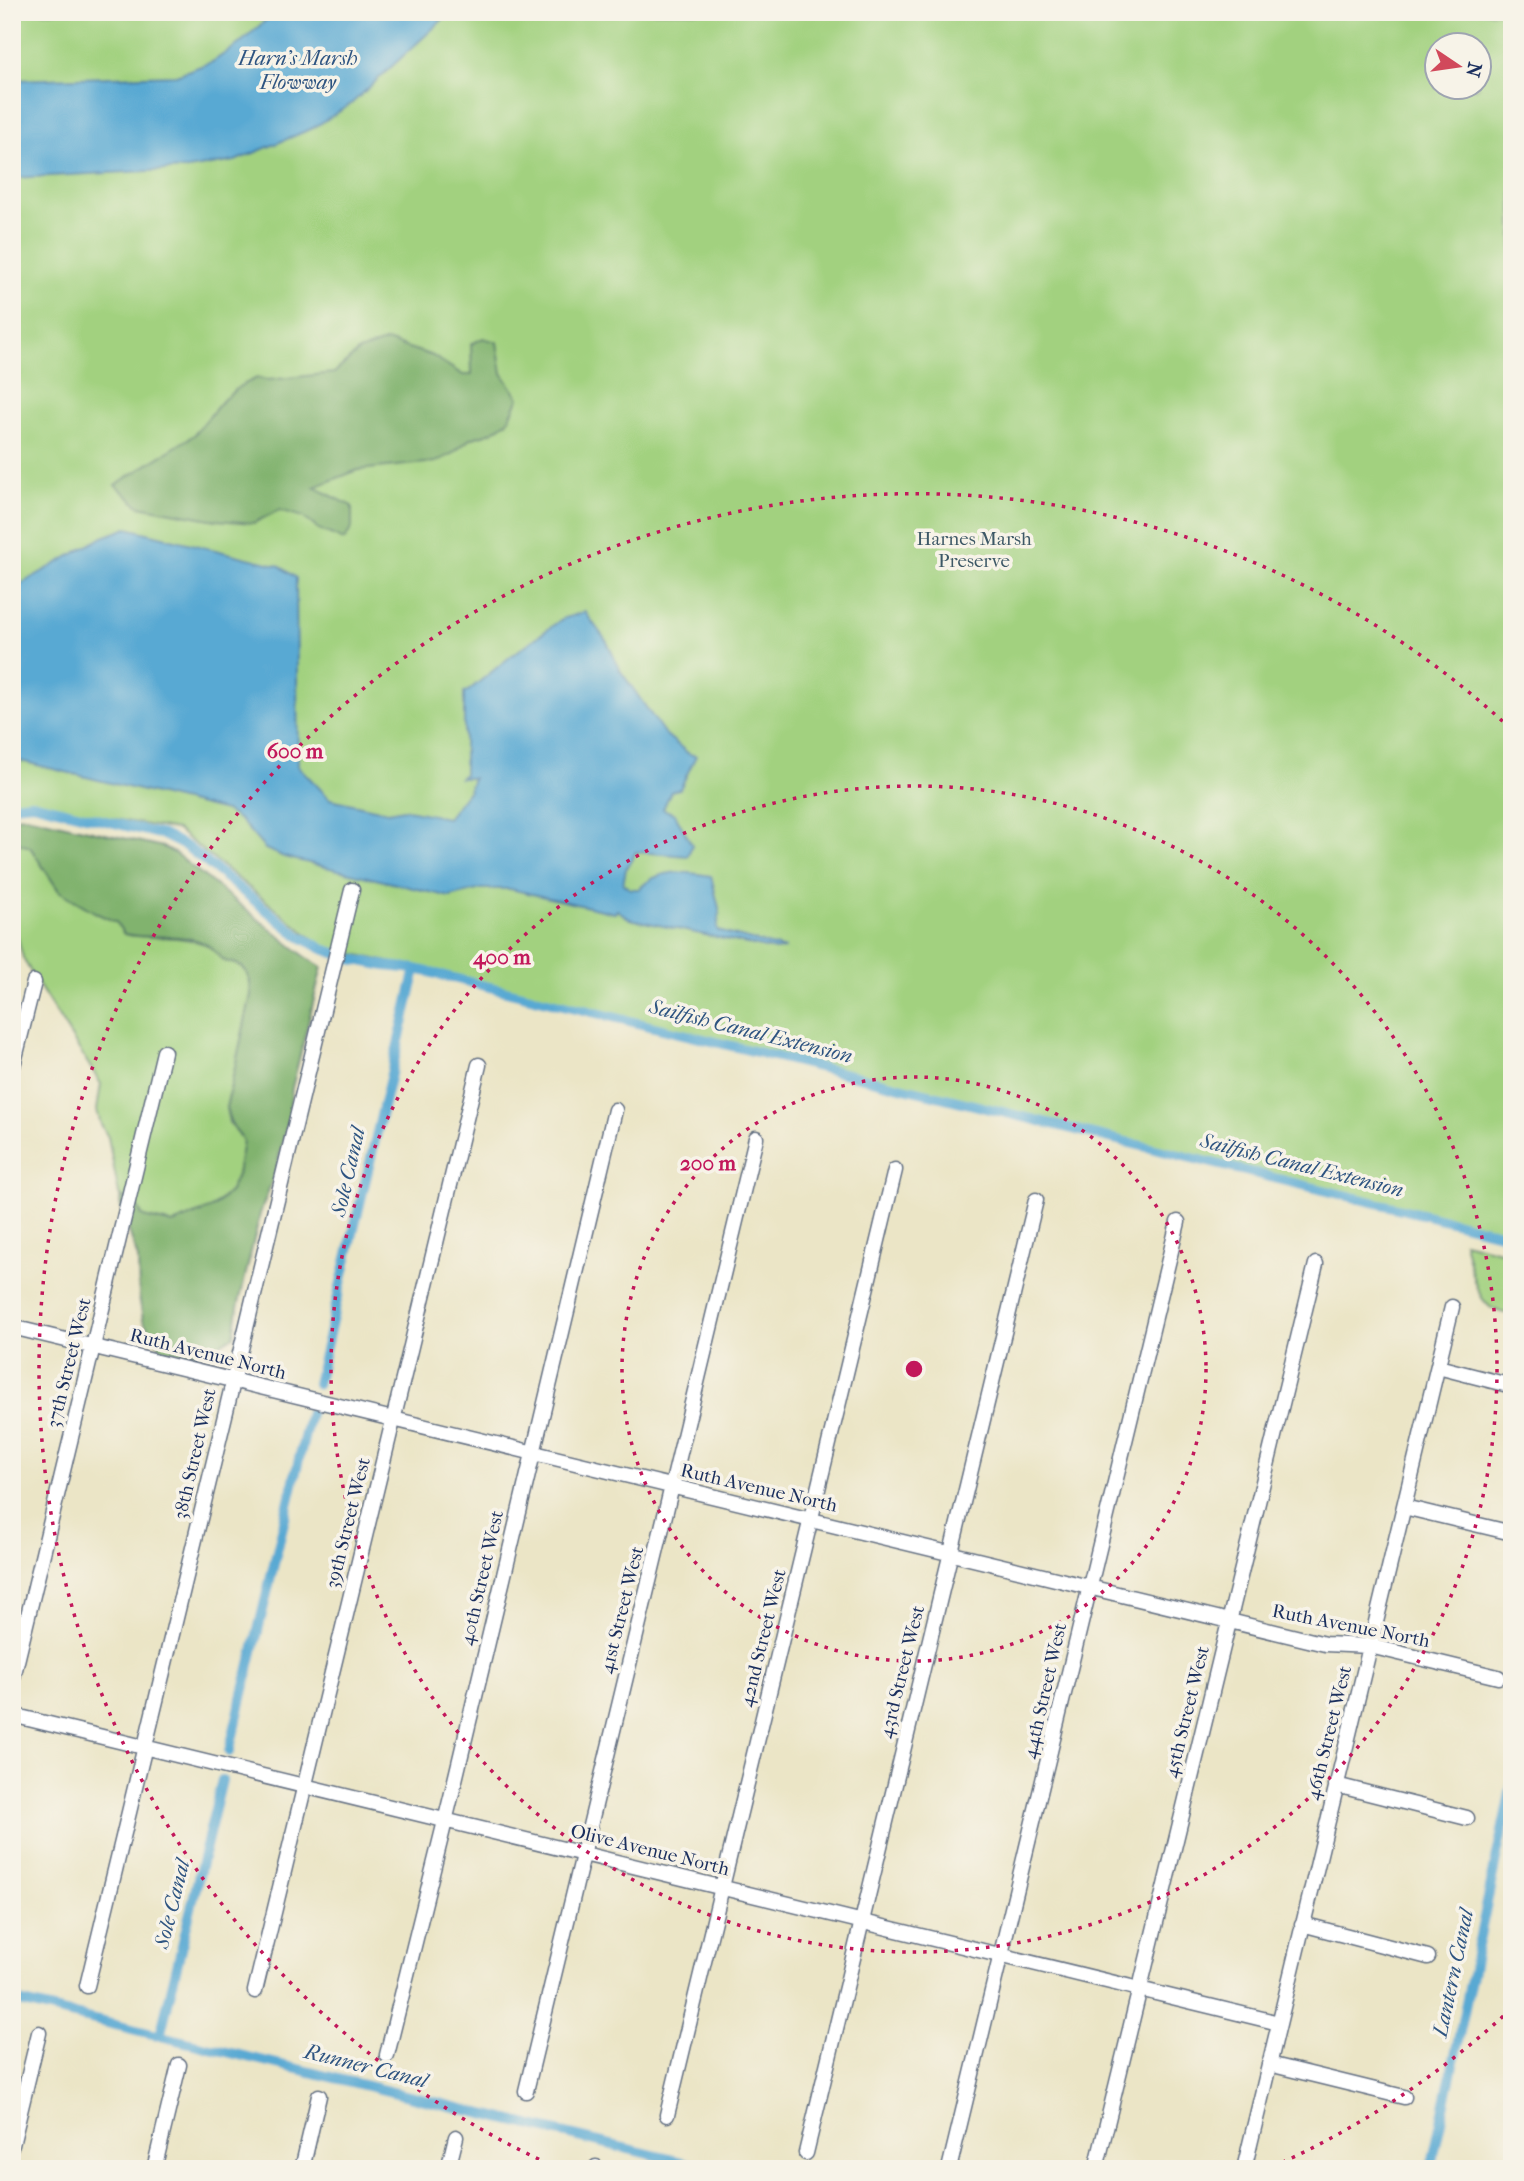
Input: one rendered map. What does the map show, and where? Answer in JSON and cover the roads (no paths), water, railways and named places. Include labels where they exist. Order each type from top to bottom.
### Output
[{"type":"street","name":"38th Street West","points":[[87,1986],[352,890]]},
{"type":"street","points":[[12,1070],[34,982]]},
{"type":"street","name":"37th Street West","points":[[12,1682],[164,1052]]},
{"type":"street","name":"39th Street West","points":[[255,1991],[478,1065]]},
{"type":"street","name":"40th Street West","points":[[387,2056],[615,1110]]},
{"type":"street","name":"41st Street West","points":[[526,2091],[756,1138]]},
{"type":"street","name":"42nd Street West","points":[[667,2115],[895,1170]]},
{"type":"street","name":"43rd Street West","points":[[806,2153],[1036,1200]]},
{"type":"street","name":"44th Street West","points":[[949,2169],[1178,1222]]},
{"type":"street","name":"45th Street West","points":[[1096,2169],[1316,1264]]},
{"type":"street","name":"46th Street West","points":[[1244,2169],[1452,1307]]},
{"type":"street","name":"Ruth Avenue North","points":[[12,1327],[1325,1644],[1370,1646],[1498,1677]]},
{"type":"street","points":[[1438,1367],[1512,1386]]},
{"type":"street","points":[[1404,1507],[1512,1533]]},
{"type":"street","name":"Olive Avenue North","points":[[12,1715],[1279,2023]]},
{"type":"street","points":[[1336,1785],[1467,1818]]},
{"type":"street","points":[[1302,1924],[1428,1957]]},
{"type":"street","points":[[12,2145],[39,2034]]},
{"type":"street","points":[[1269,2064],[1404,2097]]},
{"type":"street","points":[[154,2169],[179,2065]]},
{"type":"street","points":[[302,2169],[319,2096]]},
{"type":"street","points":[[449,2169],[456,2137]]},
{"type":"water","name":"Harn's Marsh Flowway","points":[[275,12],[451,12],[351,104],[313,128],[235,161],[188,169],[12,178],[12,80],[176,75],[212,62],[239,44]]},
{"type":"water","points":[[127,528],[280,566],[296,578],[298,766],[330,799],[388,812],[403,809],[447,818],[469,790],[473,778],[460,778],[464,774],[464,692],[562,619],[585,612],[607,642],[620,670],[664,733],[689,754],[696,756],[680,789],[671,791],[663,809],[675,814],[692,845],[688,856],[636,852],[626,869],[623,884],[631,889],[639,889],[655,877],[672,873],[711,876],[720,912],[718,931],[785,949],[775,950],[630,919],[617,910],[615,913],[510,889],[481,889],[450,897],[284,857],[265,849],[240,820],[225,811],[12,759],[12,589],[103,537]]},
{"type":"waterway","name":"Sailfish Canal Extension","points":[[12,805],[32,803],[163,835],[187,847],[299,936],[323,949],[352,959],[416,969],[1512,1236]]},
{"type":"waterway","name":"Sole Canal","points":[[317,1384],[416,969]]},
{"type":"waterway","name":"Sole Canal","points":[[229,1752],[310,1413]]},
{"type":"waterway","name":"Sole Canal","points":[[160,2036],[222,1780]]},
{"type":"waterway","name":"Lantern Canal","points":[[1431,2169],[1512,1784]]},
{"type":"waterway","name":"Runner Canal","points":[[12,2000],[711,2169]]},
{"type":"park label","name":"Harnes Marsh Preserve","points":[[974,550]]}]
